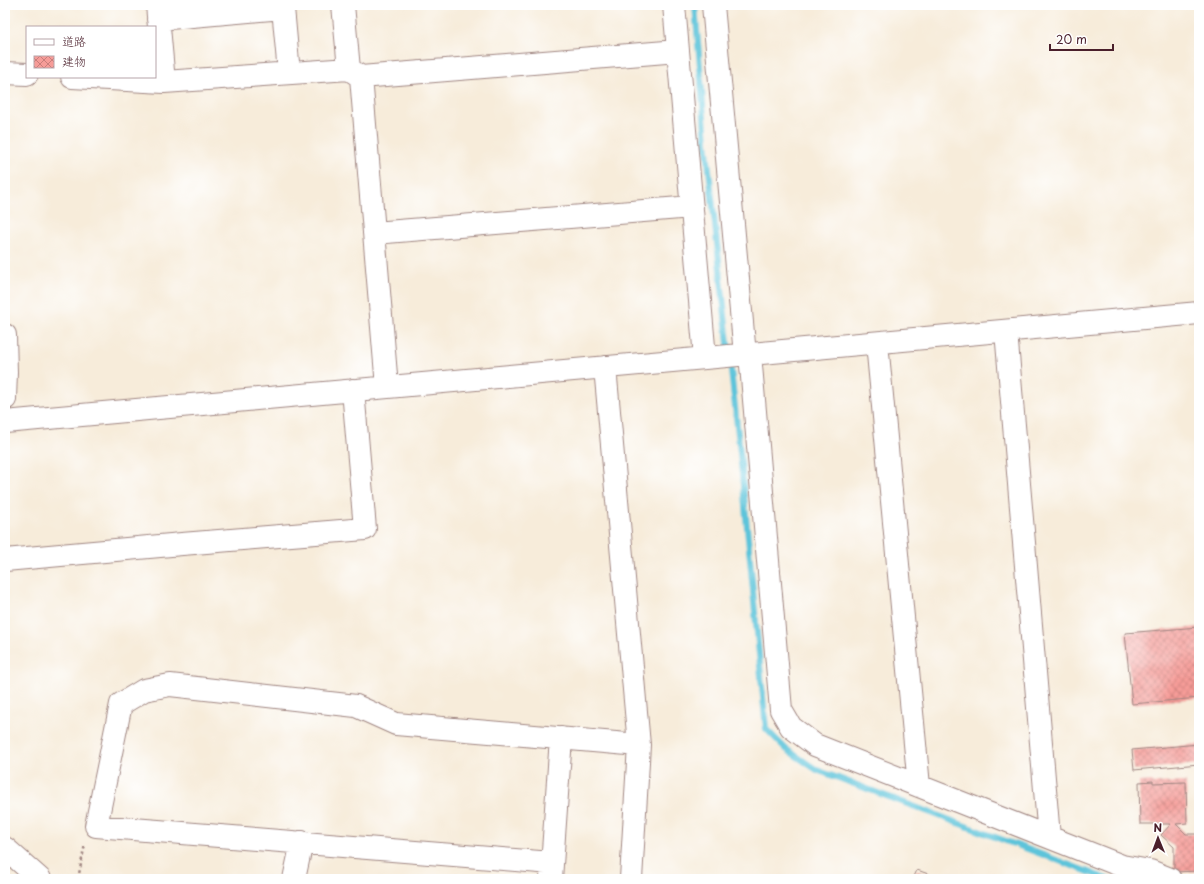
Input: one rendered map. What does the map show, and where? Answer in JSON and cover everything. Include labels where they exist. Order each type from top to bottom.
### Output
[{"type":"street","points":[[343,5],[355,73],[374,233],[387,387]]},
{"type":"street","points":[[674,5],[705,358]]},
{"type":"street","points":[[713,5],[781,710],[791,727],[815,745],[1122,866],[1150,871],[1170,879]]},
{"type":"street","points":[[164,82],[158,12],[283,8],[289,73]]},
{"type":"street","points":[[90,78],[164,82],[289,73],[355,73],[678,51]]},
{"type":"street","points":[[5,73],[26,74]]},
{"type":"street","points":[[374,233],[692,207]]},
{"type":"street","points":[[5,422],[1199,314]]},
{"type":"street","points":[[1006,331],[1049,837]]},
{"type":"street","points":[[5,335],[5,398]]},
{"type":"street","points":[[877,343],[918,786]]},
{"type":"street","points":[[605,367],[639,745],[631,879]]},
{"type":"street","points":[[5,560],[365,529],[353,390]]},
{"type":"street","points":[[561,738],[551,871],[302,842],[96,826],[121,704],[144,690],[170,685],[356,706],[396,724],[561,738],[639,745]]},
{"type":"street","points":[[294,879],[302,842]]},
{"type":"street","points":[[5,848],[40,879]]},
{"type":"path","points":[[78,879],[87,836],[96,826]]},
{"type":"building","points":[[1199,627],[1199,698],[1132,704],[1125,633]]},
{"type":"building","points":[[1199,744],[1199,764],[1134,770],[1132,750]]},
{"type":"building","points":[[1153,781],[1153,783],[1186,782],[1187,823],[1176,824],[1186,834],[1197,834],[1199,871],[1174,872],[1174,847],[1161,835],[1171,824],[1140,824],[1139,782]]},
{"type":"building","points":[[917,870],[943,879],[913,879]]},
{"type":"waterway","points":[[695,5],[706,142],[740,453],[766,729],[786,749],[817,770],[1107,879]]}]
